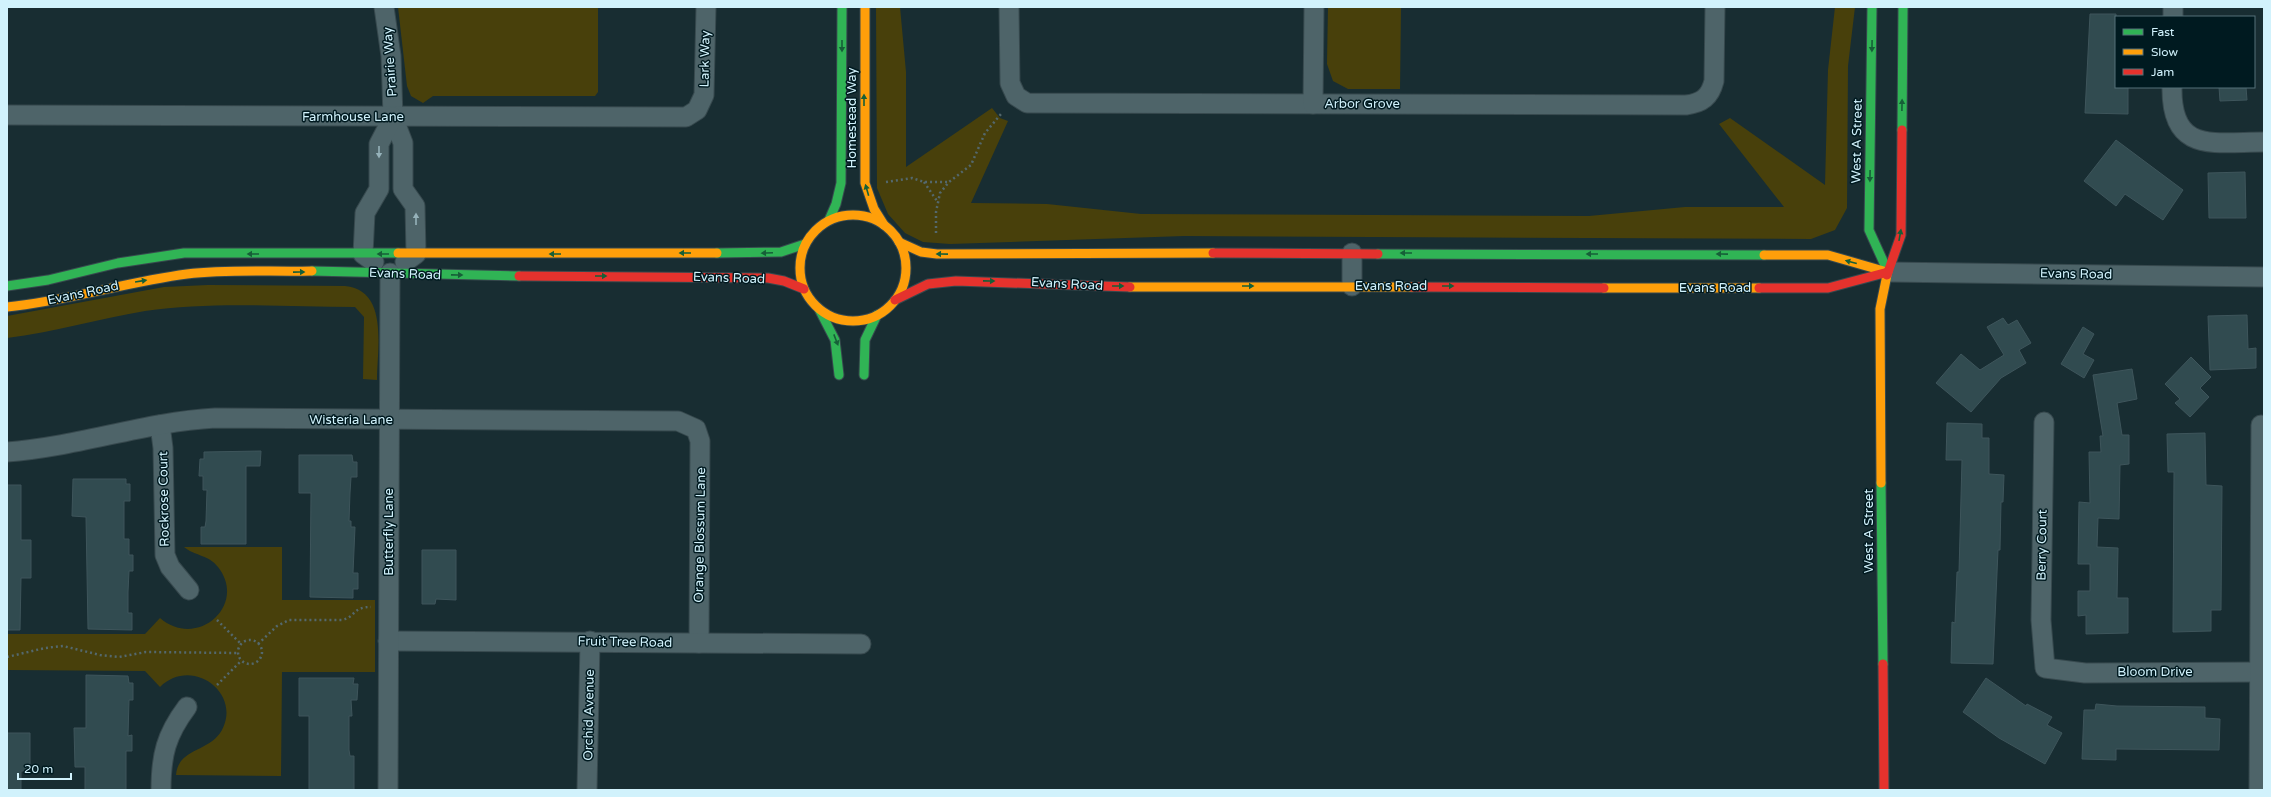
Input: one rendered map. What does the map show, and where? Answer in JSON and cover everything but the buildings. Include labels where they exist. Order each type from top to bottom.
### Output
[{"type":"street","name":"Prairie Way","points":[[384,7],[391,56],[393,117],[403,143],[404,189]]},
{"type":"street","name":"Lark Way","points":[[697,110],[704,95],[706,82],[706,7]]},
{"type":"street","name":"Homestead Way","points":[[829,220],[836,204],[840,184],[842,7]]},
{"type":"street","name":"Homestead Way","points":[[864,7],[865,183],[874,209],[884,225]]},
{"type":"street","name":"Arbor Grove","points":[[1009,7],[1010,84],[1016,96],[1027,103],[1686,105],[1696,104],[1707,96],[1714,81],[1715,7]]},
{"type":"street","points":[[1313,104],[1314,7]]},
{"type":"street","name":"West A Street","points":[[1872,7],[1869,230],[1888,272]]},
{"type":"street","name":"West A Street","points":[[1884,790],[1880,309],[1888,272],[1901,235],[1903,7]]},
{"type":"street","points":[[2172,88],[2172,111],[2177,122],[2187,134],[2196,139],[2216,142],[2264,142]]},
{"type":"street","name":"Farmhouse Lane","points":[[7,115],[674,118],[686,117],[697,110]]},
{"type":"street","name":"Prairie Way","points":[[379,190],[379,144],[393,117]]},
{"type":"street","points":[[404,189],[415,206],[416,254],[390,273],[363,254],[365,213],[379,190],[404,189]]},
{"type":"street","points":[[819,309],[829,316],[853,321],[876,315],[895,300],[905,278],[904,253],[899,242],[884,225],[874,219],[851,214],[829,220],[811,234],[805,244],[800,267],[804,290],[830,326],[839,348],[839,375]]},
{"type":"street","name":"Evans Road","points":[[899,242],[921,252],[937,254],[1352,253],[1828,256],[1888,272],[2264,277]]},
{"type":"street","name":"Evans Road","points":[[7,286],[48,280],[118,263],[184,253],[769,253],[782,252],[805,244]]},
{"type":"street","points":[[1352,253],[1352,286]]},
{"type":"street","name":"Evans Road","points":[[7,307],[28,305],[120,285],[188,274],[224,272],[328,271],[768,278],[784,281],[804,290]]},
{"type":"street","name":"Evans Road","points":[[895,300],[928,284],[956,280],[1092,286],[1828,288],[1888,272]]},
{"type":"street","name":"Butterfly Lane","points":[[388,790],[390,273]]},
{"type":"street","points":[[864,375],[865,340],[876,315]]},
{"type":"street","name":"Wisteria Lane","points":[[7,452],[35,450],[188,419],[215,418],[678,422],[696,429]]},
{"type":"street","name":"Berry Court","points":[[2044,422],[2041,620],[2045,668]]},
{"type":"street","name":"Rockrose Court","points":[[160,425],[163,448],[165,555],[170,567],[189,590]]},
{"type":"street","points":[[2260,790],[2262,672],[2261,425]]},
{"type":"street","name":"Orange Blossum Lane","points":[[696,429],[700,441],[699,643]]},
{"type":"street","name":"Fruit Tree Road","points":[[388,641],[590,641],[861,644]]},
{"type":"street","name":"Orchid Avenue","points":[[587,790],[590,641]]},
{"type":"street","name":"Bloom Drive","points":[[2045,668],[2085,673],[2262,672]]},
{"type":"street","points":[[161,790],[165,748],[173,725],[187,707]]},
{"type":"path","points":[[937,201],[949,182],[971,165],[985,133],[1001,114]]},
{"type":"path","points":[[886,182],[912,178],[924,182],[949,182]]},
{"type":"path","points":[[924,182],[932,190],[937,201],[936,233]]},
{"type":"path","points":[[258,644],[278,626],[289,620],[342,620],[347,619],[358,608],[372,607]]},
{"type":"path","points":[[217,620],[242,644]]},
{"type":"path","points":[[251,640],[258,644],[262,654],[258,661],[248,664],[241,661],[238,653],[242,644],[251,640]]},
{"type":"path","points":[[7,657],[45,648],[63,646],[100,655],[119,657],[146,652],[238,653]]},
{"type":"path","points":[[217,685],[241,661]]},
{"type":"shaded area","points":[[398,7],[598,7],[598,92],[595,96],[433,96],[423,103],[411,96],[407,86]]},
{"type":"shaded area","points":[[876,7],[900,7],[906,72],[906,167],[992,108],[1000,118],[1008,121],[971,203],[1047,204],[1141,214],[1589,216],[1685,207],[1784,207],[1719,124],[1730,118],[1825,185],[1828,70],[1835,7],[1855,7],[1848,66],[1847,208],[1835,230],[1811,239],[1184,236],[950,244],[923,242],[905,233],[888,214],[877,188]]},
{"type":"shaded area","points":[[1328,7],[1401,7],[1400,89],[1348,89],[1333,81],[1327,64]]},
{"type":"shaded area","points":[[208,285],[345,286],[359,290],[369,298],[378,323],[377,380],[363,379],[364,317],[355,307],[223,305],[170,308],[128,314],[7,338],[7,316],[164,287]]},
{"type":"shaded area","points":[[184,547],[282,547],[282,600],[375,600],[375,672],[282,672],[281,776],[176,775],[178,766],[182,760],[217,737],[222,730],[226,716],[225,703],[219,692],[210,683],[199,677],[186,675],[172,678],[160,687],[145,671],[7,670],[7,634],[145,634],[160,618],[174,627],[189,629],[203,626],[214,619],[223,608],[227,596],[226,581],[214,563]]},
{"type":"traffic: fast","points":[[829,220],[836,204],[841,183],[842,7]]},
{"type":"traffic: fast","points":[[1872,7],[1869,230],[1888,272]]},
{"type":"traffic: fast","points":[[1902,130],[1903,7]]},
{"type":"traffic: fast","points":[[717,253],[781,252],[805,244]]},
{"type":"traffic: fast","points":[[7,286],[48,280],[118,263],[184,253],[398,253]]},
{"type":"traffic: fast","points":[[1378,254],[1764,255]]},
{"type":"traffic: fast","points":[[312,271],[519,276]]},
{"type":"traffic: fast","points":[[819,309],[835,340],[839,375]]},
{"type":"traffic: fast","points":[[864,375],[865,340],[877,315]]},
{"type":"traffic: fast","points":[[1881,483],[1883,664]]},
{"type":"traffic: slow","points":[[865,7],[865,183],[874,209],[884,225]]},
{"type":"traffic: slow","points":[[853,215],[873,219],[890,231],[902,248],[906,268],[902,288],[890,305],[873,317],[853,321],[833,317],[816,305],[804,288],[800,268],[804,248],[816,231],[833,219],[853,215]]},
{"type":"traffic: slow","points":[[899,242],[921,252],[937,254],[1213,253]]},
{"type":"traffic: slow","points":[[398,253],[717,253]]},
{"type":"traffic: slow","points":[[1764,255],[1828,255],[1887,272]]},
{"type":"traffic: slow","points":[[7,307],[52,300],[164,277],[202,272],[312,271]]},
{"type":"traffic: slow","points":[[1881,483],[1880,309],[1887,275]]},
{"type":"traffic: slow","points":[[1130,287],[1412,287]]},
{"type":"traffic: slow","points":[[1604,288],[1759,288]]},
{"type":"traffic: jam","points":[[1887,275],[1901,235],[1902,130]]},
{"type":"traffic: jam","points":[[1213,253],[1378,254]]},
{"type":"traffic: jam","points":[[1759,288],[1828,288],[1888,272]]},
{"type":"traffic: jam","points":[[519,276],[768,278],[784,281],[804,289]]},
{"type":"traffic: jam","points":[[895,300],[928,284],[956,281],[1130,287]]},
{"type":"traffic: jam","points":[[1412,287],[1604,288]]},
{"type":"traffic: jam","points":[[1883,664],[1884,790]]}]
